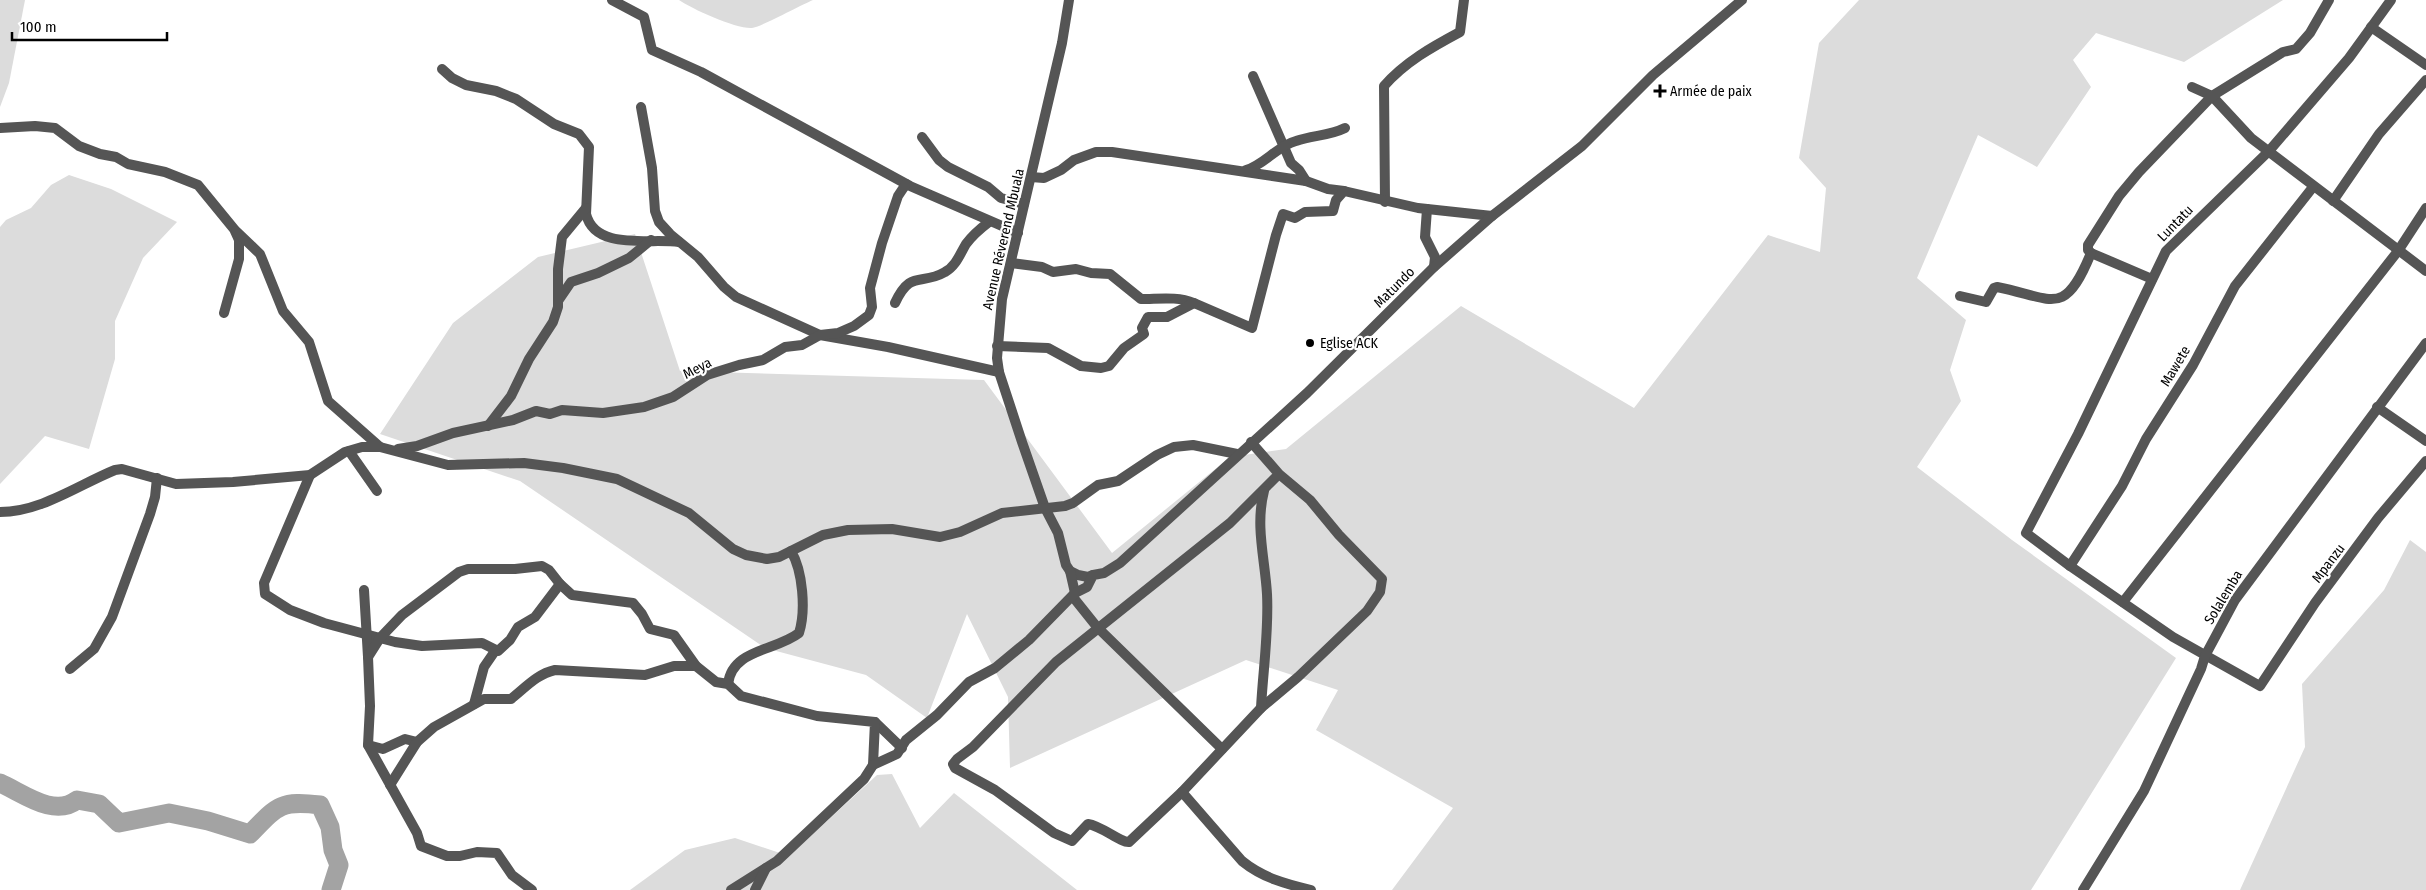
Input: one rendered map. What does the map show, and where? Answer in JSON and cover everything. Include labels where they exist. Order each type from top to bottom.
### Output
[{"type":"street","points":[[612,0],[644,17],[652,50],[701,72],[906,184],[989,222],[1018,233]]},
{"type":"street","name":"Avenue Réverend Mbuala","points":[[1069,0],[1062,43],[1012,263],[999,311],[997,346],[999,372],[1045,508],[1058,534],[1066,565],[1070,571],[1074,595]]},
{"type":"street","points":[[1385,202],[1384,86],[1397,71],[1415,57],[1460,32],[1464,0]]},
{"type":"street","name":"Matundo","points":[[873,765],[897,754],[906,740],[937,715],[969,682],[995,668],[1022,646],[1074,595],[1087,588],[1093,576],[1104,573],[1120,563],[1307,393],[1434,267],[1492,216],[1582,146],[1653,75],[1742,0]]},
{"type":"street","points":[[2152,279],[2115,265],[2091,253],[2088,250],[2088,245],[2119,196],[2139,172],[2212,96],[2283,52],[2296,49],[2310,33],[2329,0]]},
{"type":"street","name":"Luntatu","points":[[2070,566],[2026,534],[2078,434],[2166,251],[2269,151],[2349,58],[2390,0]]},
{"type":"street","points":[[2371,27],[2426,65]]},
{"type":"street","points":[[442,69],[452,78],[466,84],[496,91],[516,99],[554,124],[584,138],[589,147],[586,208],[588,222],[602,236],[615,239],[682,243]]},
{"type":"street","points":[[1253,76],[1292,163],[1306,181]]},
{"type":"street","points":[[2333,201],[2380,134],[2426,80]]},
{"type":"street","points":[[2192,87],[2212,96],[2244,131],[2313,187],[2426,271]]},
{"type":"street","points":[[641,107],[652,168],[655,211],[659,222],[670,234],[698,257],[724,287],[736,297],[820,335],[888,347],[999,372]]},
{"type":"street","points":[[0,128],[36,126],[55,128],[79,146],[100,154],[116,157],[128,164],[166,172],[198,185],[234,229],[260,254],[283,311],[309,342],[328,401],[380,447]]},
{"type":"street","points":[[1245,170],[1256,167],[1295,141],[1333,134],[1345,128]]},
{"type":"street","points":[[922,137],[939,160],[948,168],[988,187],[1001,198],[1024,204]]},
{"type":"street","points":[[1031,177],[1044,178],[1061,170],[1074,160],[1096,152],[1112,152],[1245,170],[1306,181],[1328,189],[1385,202],[1492,216]]},
{"type":"street","name":"Meya","points":[[397,450],[418,446],[453,433],[513,420],[536,411],[546,413],[562,410],[603,413],[644,407],[673,397],[707,375],[763,360],[778,350],[802,345],[820,335],[838,333],[854,326],[869,315],[872,307],[870,288],[882,243],[898,196],[906,184]]},
{"type":"street","name":"Mawete","points":[[2070,566],[2122,486],[2146,439],[2193,365],[2235,286],[2313,187]]},
{"type":"street","points":[[1012,263],[1042,267],[1057,272],[1070,269],[1091,273],[1107,273],[1113,275],[1141,298],[1186,299],[1252,328],[1283,214],[1295,218],[1305,212],[1333,211],[1336,200],[1344,192]]},
{"type":"street","points":[[487,426],[518,384],[528,359],[553,322],[558,302],[558,269],[562,237],[586,208]]},
{"type":"street","points":[[2122,602],[2398,251],[2426,208]]},
{"type":"street","points":[[1427,209],[1425,237],[1435,257],[1434,267]]},
{"type":"street","points":[[895,303],[902,288],[912,281],[945,272],[956,263],[967,242],[989,222]]},
{"type":"street","points":[[224,313],[239,259],[239,240],[234,229]]},
{"type":"street","points":[[558,302],[571,282],[616,265],[642,250],[651,240]]},
{"type":"street","points":[[1960,296],[1986,302],[1994,288],[1997,287],[2041,299],[2057,298],[2075,287],[2091,253]]},
{"type":"street","points":[[997,346],[1048,348],[1081,366],[1102,368],[1109,366],[1124,348],[1144,334],[1142,328],[1148,316],[1167,317],[1194,303]]},
{"type":"street","name":"Solalemba","points":[[2083,890],[2144,791],[2201,669],[2204,656],[2235,600],[2426,342]]},
{"type":"street","points":[[2377,407],[2426,441]]},
{"type":"street","points":[[1251,442],[1279,474],[1310,500],[1382,579],[1380,592],[1367,611],[1298,677],[1260,708],[1182,792],[1129,842],[1124,842],[1097,825],[1088,824],[1072,841],[1038,823],[995,790],[960,772],[953,764],[957,759],[973,747],[1056,662],[1097,627],[1196,552],[1248,508],[1279,474]]},
{"type":"street","points":[[0,512],[24,509],[115,470],[122,469],[176,484],[310,475],[349,451],[362,447],[380,447],[448,465],[524,463],[600,474],[617,479],[688,513],[726,544],[746,555],[767,559],[791,552],[823,535],[848,530],[892,529],[940,537],[960,532],[1002,513],[1072,504],[1098,486],[1118,481],[1157,455],[1174,447],[1193,445],[1238,454]]},
{"type":"street","points":[[349,451],[377,492]]},
{"type":"street","name":"Mpanzu","points":[[2204,656],[2260,686],[2316,603],[2378,518],[2426,461]]},
{"type":"street","points":[[310,475],[264,583],[265,594],[290,610],[324,623],[380,638],[422,646],[482,643],[495,651]]},
{"type":"street","points":[[70,669],[94,650],[112,617],[152,506],[157,478]]},
{"type":"street","points":[[1260,708],[1268,621],[1267,592],[1259,529],[1260,506],[1264,490]]},
{"type":"street","points":[[728,684],[732,668],[743,659],[800,633],[802,614],[801,574],[798,563],[791,552]]},
{"type":"street","points":[[368,657],[380,638],[402,615],[450,577],[468,569],[522,569],[537,565],[549,570],[572,595],[633,603],[642,614],[650,630],[674,636],[696,666],[716,682],[728,684],[741,696],[817,716],[875,722],[902,748]]},
{"type":"street","points":[[2070,566],[2204,656]]},
{"type":"street","points":[[1070,571],[1088,577],[1093,576]]},
{"type":"street","points":[[474,704],[484,667],[495,651],[501,649],[510,640],[518,627],[535,618],[560,584]]},
{"type":"street","points":[[364,590],[370,706],[368,745],[418,832],[421,846],[446,856],[460,856],[477,852],[497,853],[512,875],[532,890]]},
{"type":"street","points":[[1074,595],[1097,627],[1222,748]]},
{"type":"street","points":[[390,785],[417,742],[434,727],[484,699],[511,699],[540,674],[554,670],[645,675],[674,666],[696,666]]},
{"type":"street","points":[[731,890],[777,861],[864,779],[873,765],[875,722]]},
{"type":"street","points":[[368,745],[383,749],[404,740],[417,742]]},
{"type":"street","points":[[1182,792],[1242,861],[1270,878],[1311,890]]},
{"type":"street","points":[[756,890],[767,867]]},
{"type":"shaded area","points":[[0,0],[25,0],[9,83],[0,107]]},
{"type":"shaded area","points":[[679,0],[813,0],[752,28],[725,22]]},
{"type":"shaded area","points":[[1859,0],[2283,0],[2184,62],[2096,33],[2073,60],[2091,87],[2037,167],[1978,135],[1917,278],[1966,320],[1950,370],[1961,401],[1917,467],[2012,540],[2176,658],[2031,890],[1392,890],[1453,808],[1316,730],[1338,690],[1246,660],[1010,768],[1008,697],[967,614],[927,718],[866,675],[765,648],[520,481],[380,434],[453,323],[538,257],[635,234],[680,371],[984,380],[1112,553],[1230,457],[1286,449],[1461,306],[1634,408],[1768,235],[1820,252],[1826,188],[1799,158],[1819,43]]},
{"type":"shaded area","points":[[69,175],[111,189],[177,222],[143,258],[115,321],[115,359],[89,449],[45,436],[0,484],[0,227],[6,220],[31,208],[51,185]]},
{"type":"shaded area","points":[[2410,540],[2426,552],[2426,890],[2240,890],[2305,747],[2302,684],[2384,590]]},
{"type":"shaded area","points":[[892,774],[920,828],[954,793],[1077,890],[630,890],[685,850],[735,838],[789,856],[877,775]]},
{"type":"waterway","points":[[0,783],[28,798],[49,805],[68,805],[77,800],[99,804],[119,823],[169,813],[208,821],[250,834],[273,811],[280,807],[296,803],[320,805],[330,827],[333,850],[339,865],[331,890]]},
{"type":"place","name":"Armée de paix","points":[[1660,91]]},
{"type":"place","name":"Eglise ACK","points":[[1310,343]]}]
